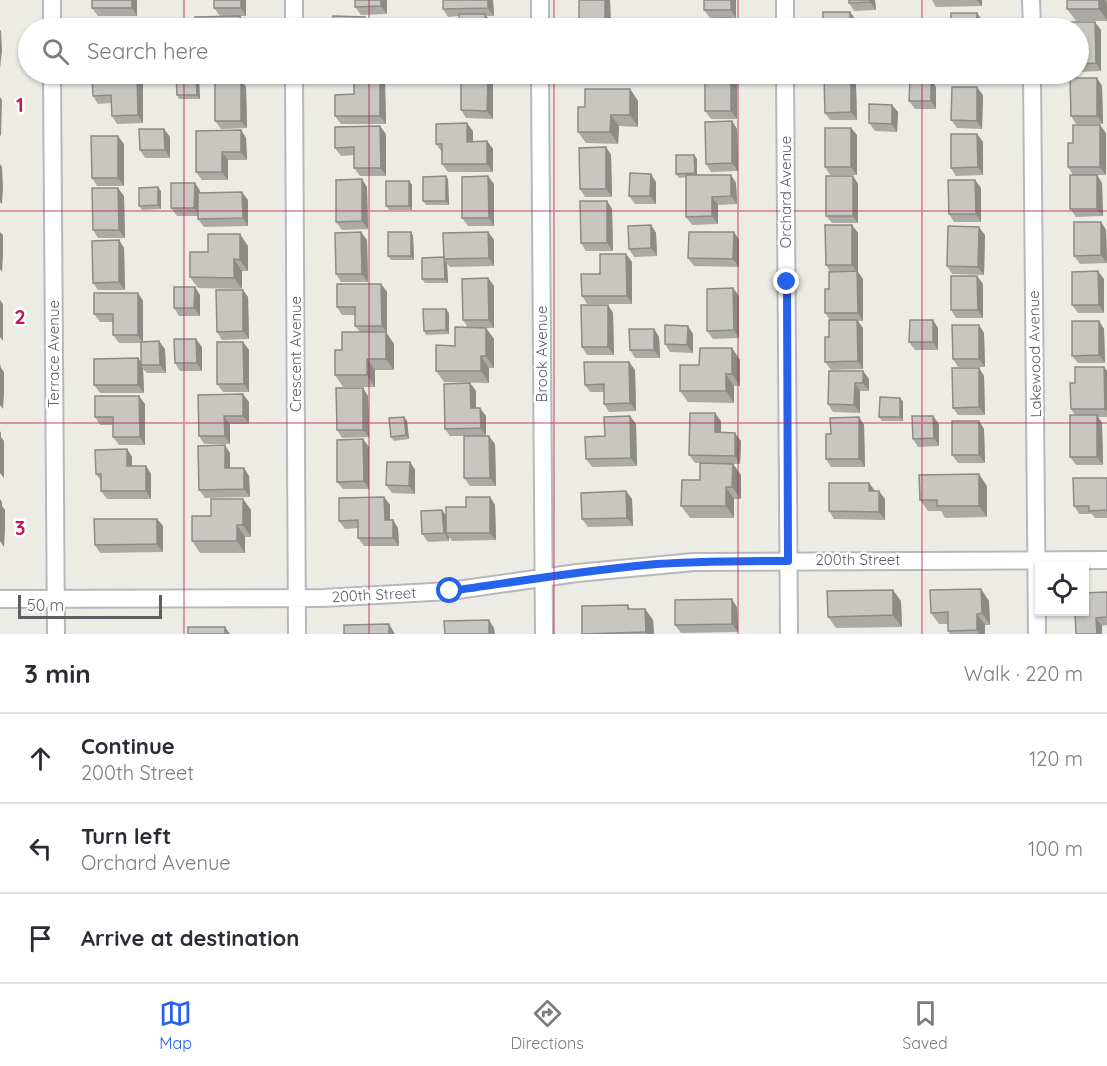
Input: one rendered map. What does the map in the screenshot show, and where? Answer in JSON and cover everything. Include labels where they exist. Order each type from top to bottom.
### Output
[{"type":"street","points":[[52,0],[52,18]]},
{"type":"street","points":[[294,0],[294,18]]},
{"type":"street","points":[[540,0],[540,18]]},
{"type":"street","points":[[785,0],[785,18]]},
{"type":"street","points":[[1031,0],[1032,18]]},
{"type":"street","name":"Terrace Avenue","points":[[52,84],[56,634]]},
{"type":"street","name":"Crescent Avenue","points":[[294,84],[297,634]]},
{"type":"street","name":"Brook Avenue","points":[[540,84],[544,634]]},
{"type":"street","name":"Orchard Avenue","points":[[785,84],[789,634]]},
{"type":"street","name":"Lakewood Avenue","points":[[1032,84],[1037,634]]},
{"type":"street","name":"200th Street","points":[[0,599],[297,599],[450,591],[665,564],[788,561],[1107,560]]},
{"type":"building","points":[[92,0],[132,0],[132,8],[92,8]]},
{"type":"building","points":[[214,0],[241,0],[241,8],[214,8]]},
{"type":"building","points":[[355,0],[381,0],[381,6],[355,7]]},
{"type":"building","points":[[443,0],[488,0],[488,8],[443,9]]},
{"type":"building","points":[[579,0],[605,0],[605,18],[579,18]]},
{"type":"building","points":[[704,0],[731,0],[731,10],[704,10]]},
{"type":"building","points":[[849,0],[870,0],[870,2],[849,3]]},
{"type":"building","points":[[1067,0],[1099,0],[1099,9],[1067,9]]},
{"type":"building","points":[[823,12],[850,12],[850,18],[823,18]]},
{"type":"building","points":[[951,13],[977,13],[977,18],[951,18]]},
{"type":"building","points":[[459,14],[485,14],[485,18],[459,18]]},
{"type":"building","points":[[240,16],[240,18],[195,18]]},
{"type":"building","points":[[333,16],[365,17],[365,18],[333,18]]},
{"type":"building","points":[[1089,22],[1095,22],[1096,63],[1089,63]]},
{"type":"building","points":[[1089,78],[1097,78],[1097,116],[1071,116],[1070,84],[1089,84]]},
{"type":"building","points":[[92,84],[137,84],[138,115],[112,116],[111,95],[93,96]]},
{"type":"building","points":[[176,84],[196,84],[197,95],[177,95]]},
{"type":"building","points":[[215,84],[241,84],[241,121],[215,121]]},
{"type":"building","points":[[354,84],[380,84],[380,116],[335,116],[335,95],[354,94]]},
{"type":"building","points":[[461,84],[488,84],[487,111],[461,110]]},
{"type":"building","points":[[705,84],[731,84],[731,111],[705,111]]},
{"type":"building","points":[[824,84],[851,84],[851,112],[825,113]]},
{"type":"building","points":[[910,84],[931,84],[931,101],[909,101]]},
{"type":"building","points":[[952,87],[977,87],[977,121],[951,120]]},
{"type":"building","points":[[585,89],[630,89],[630,115],[611,115],[610,132],[578,132],[578,107],[585,107]]},
{"type":"building","points":[[869,104],[892,105],[892,124],[869,123]]},
{"type":"building","points":[[732,121],[732,163],[706,164],[705,122]]},
{"type":"building","points":[[467,123],[467,142],[487,141],[487,164],[442,164],[442,144],[436,144],[436,124]]},
{"type":"building","points":[[1073,125],[1100,125],[1100,167],[1068,167],[1068,143],[1073,143]]},
{"type":"building","points":[[380,126],[381,168],[354,168],[354,147],[335,148],[335,127]]},
{"type":"building","points":[[825,128],[851,128],[851,167],[825,167]]},
{"type":"building","points":[[139,129],[164,129],[165,150],[140,150]]},
{"type":"building","points":[[241,130],[241,152],[222,152],[222,172],[196,172],[196,131]]},
{"type":"building","points":[[951,134],[977,134],[978,167],[951,168]]},
{"type":"building","points":[[91,136],[118,136],[118,178],[92,178]]},
{"type":"building","points":[[606,147],[606,189],[580,189],[579,148]]},
{"type":"building","points":[[676,155],[694,155],[695,173],[676,174]]},
{"type":"building","points":[[630,173],[651,174],[650,196],[629,196]]},
{"type":"building","points":[[686,175],[731,175],[731,196],[712,197],[712,216],[686,217]]},
{"type":"building","points":[[1070,175],[1097,175],[1097,209],[1070,209]]},
{"type":"building","points":[[446,176],[446,201],[423,201],[423,177]]},
{"type":"building","points":[[488,176],[489,218],[462,218],[462,177]]},
{"type":"building","points":[[826,176],[853,176],[853,216],[826,216]]},
{"type":"building","points":[[362,179],[362,221],[336,222],[336,180]]},
{"type":"building","points":[[948,180],[975,180],[976,214],[949,214]]},
{"type":"building","points":[[386,181],[409,181],[409,206],[386,206]]},
{"type":"building","points":[[171,183],[195,183],[194,208],[171,208]]},
{"type":"building","points":[[158,187],[158,205],[139,206],[139,188]]},
{"type":"building","points":[[92,188],[118,188],[119,230],[93,230]]},
{"type":"building","points":[[242,192],[243,218],[198,219],[198,193]]},
{"type":"building","points":[[580,201],[607,201],[607,243],[581,243]]},
{"type":"building","points":[[1074,222],[1101,222],[1101,255],[1074,256]]},
{"type":"building","points":[[651,225],[651,248],[629,249],[628,226]]},
{"type":"building","points":[[825,225],[852,225],[852,265],[826,265]]},
{"type":"building","points":[[948,226],[979,227],[978,267],[947,266]]},
{"type":"building","points":[[361,232],[362,274],[336,274],[335,233]]},
{"type":"building","points":[[388,232],[411,232],[411,256],[388,256]]},
{"type":"building","points":[[488,232],[489,258],[444,259],[443,233]]},
{"type":"building","points":[[689,232],[734,232],[733,259],[688,258]]},
{"type":"building","points":[[208,234],[240,234],[240,260],[234,259],[234,278],[190,277],[190,252],[208,252]]},
{"type":"building","points":[[119,240],[119,282],[93,283],[92,241]]},
{"type":"building","points":[[600,254],[626,254],[627,296],[582,296],[581,274],[600,274]]},
{"type":"building","points":[[444,257],[445,279],[422,279],[422,258]]},
{"type":"building","points":[[857,271],[858,313],[825,313],[825,289],[829,289],[829,272]]},
{"type":"building","points":[[1098,271],[1099,305],[1072,305],[1072,272]]},
{"type":"building","points":[[951,276],[977,276],[978,310],[951,310]]},
{"type":"building","points":[[488,278],[489,320],[463,320],[462,279]]},
{"type":"building","points":[[337,284],[381,284],[382,326],[355,326],[355,307],[337,307]]},
{"type":"building","points":[[174,287],[195,287],[194,308],[174,308]]},
{"type":"building","points":[[733,288],[734,330],[707,331],[707,289]]},
{"type":"building","points":[[216,290],[243,290],[243,331],[217,332]]},
{"type":"building","points":[[94,293],[138,293],[138,335],[113,335],[113,314],[94,314]]},
{"type":"building","points":[[581,305],[608,305],[608,347],[582,347]]},
{"type":"building","points":[[423,309],[446,309],[446,330],[424,331]]},
{"type":"building","points":[[829,320],[857,320],[858,361],[825,362],[825,337],[829,337]]},
{"type":"building","points":[[910,320],[933,320],[933,342],[909,342]]},
{"type":"building","points":[[1072,321],[1099,321],[1099,355],[1072,356]]},
{"type":"building","points":[[665,325],[688,326],[687,345],[665,344]]},
{"type":"building","points":[[952,325],[979,325],[979,359],[953,359]]},
{"type":"building","points":[[455,327],[486,328],[486,356],[481,356],[481,371],[436,371],[436,345],[455,346]]},
{"type":"building","points":[[629,329],[654,329],[654,350],[630,350]]},
{"type":"building","points":[[342,332],[386,332],[386,359],[367,359],[367,375],[335,375],[335,350],[342,350]]},
{"type":"building","points":[[174,339],[196,339],[197,363],[175,363]]},
{"type":"building","points":[[159,341],[160,365],[141,365],[141,342]]},
{"type":"building","points":[[217,342],[243,342],[244,384],[217,384]]},
{"type":"building","points":[[700,348],[732,348],[732,374],[726,374],[726,391],[680,391],[680,365],[699,365]]},
{"type":"building","points":[[138,358],[138,385],[94,385],[94,359]]},
{"type":"building","points":[[584,362],[629,362],[630,403],[604,404],[604,384],[585,385]]},
{"type":"building","points":[[1075,367],[1104,367],[1105,409],[1071,409],[1070,383],[1075,383]]},
{"type":"building","points":[[952,368],[979,368],[979,407],[953,408]]},
{"type":"building","points":[[829,371],[863,371],[863,383],[855,383],[854,405],[828,404]]},
{"type":"building","points":[[470,383],[471,408],[480,408],[481,428],[445,429],[444,384]]},
{"type":"building","points":[[336,388],[363,388],[363,430],[337,430]]},
{"type":"building","points":[[243,394],[243,416],[224,416],[225,436],[199,436],[198,395]]},
{"type":"building","points":[[95,396],[139,396],[140,437],[113,437],[113,417],[95,417]]},
{"type":"building","points":[[880,397],[900,398],[900,417],[879,417]]},
{"type":"building","points":[[690,413],[715,413],[715,432],[735,433],[735,456],[689,455]]},
{"type":"building","points":[[1070,415],[1097,415],[1097,457],[1070,457]]},
{"type":"building","points":[[630,416],[631,458],[586,459],[585,437],[605,436],[604,417]]},
{"type":"building","points":[[912,416],[933,416],[934,438],[913,439]]},
{"type":"building","points":[[404,417],[406,435],[391,437],[389,418]]},
{"type":"building","points":[[859,417],[859,459],[826,459],[826,434],[831,434],[830,418]]},
{"type":"building","points":[[952,421],[979,421],[979,455],[952,455]]},
{"type":"building","points":[[464,436],[489,436],[490,478],[464,478]]},
{"type":"building","points":[[363,439],[364,481],[337,482],[337,440]]},
{"type":"building","points":[[225,445],[225,468],[244,468],[244,489],[199,490],[198,446]]},
{"type":"building","points":[[127,449],[127,466],[146,466],[146,491],[101,491],[101,474],[96,474],[95,450]]},
{"type":"building","points":[[387,462],[410,462],[409,486],[386,485]]},
{"type":"building","points":[[700,463],[733,464],[732,487],[726,487],[726,506],[681,506],[682,480],[700,480]]},
{"type":"building","points":[[979,474],[979,506],[937,506],[937,500],[920,500],[919,475]]},
{"type":"building","points":[[1073,478],[1107,478],[1107,510],[1089,511],[1089,506],[1074,506]]},
{"type":"building","points":[[829,483],[869,483],[869,491],[879,491],[879,512],[829,511]]},
{"type":"building","points":[[626,491],[627,518],[582,519],[581,493]]},
{"type":"building","points":[[384,497],[385,520],[393,520],[393,538],[358,538],[358,520],[339,521],[339,498]]},
{"type":"building","points":[[466,497],[490,497],[490,533],[446,533],[446,507],[466,507]]},
{"type":"building","points":[[211,499],[243,499],[243,525],[237,525],[237,541],[192,541],[192,516],[211,516]]},
{"type":"building","points":[[442,510],[444,533],[422,534],[421,511]]},
{"type":"building","points":[[94,519],[157,519],[157,544],[95,545]]},
{"type":"building","points":[[981,589],[982,613],[977,614],[977,630],[948,631],[948,612],[931,613],[930,590]]},
{"type":"building","points":[[893,590],[893,615],[828,617],[827,591]]},
{"type":"building","points":[[1107,592],[1107,617],[1096,618],[1097,634],[1076,634],[1075,616],[1089,616],[1089,593]]},
{"type":"building","points":[[732,599],[732,624],[675,625],[675,600]]},
{"type":"building","points":[[628,605],[628,609],[645,609],[646,632],[582,634],[582,606]]},
{"type":"building","points":[[489,620],[489,634],[445,634],[444,621]]},
{"type":"building","points":[[389,624],[389,634],[344,634],[344,625]]},
{"type":"building","points":[[188,627],[225,627],[225,634],[188,634]]},
{"type":"route","points":[[450,591],[646,565],[788,561],[787,282]]}]
